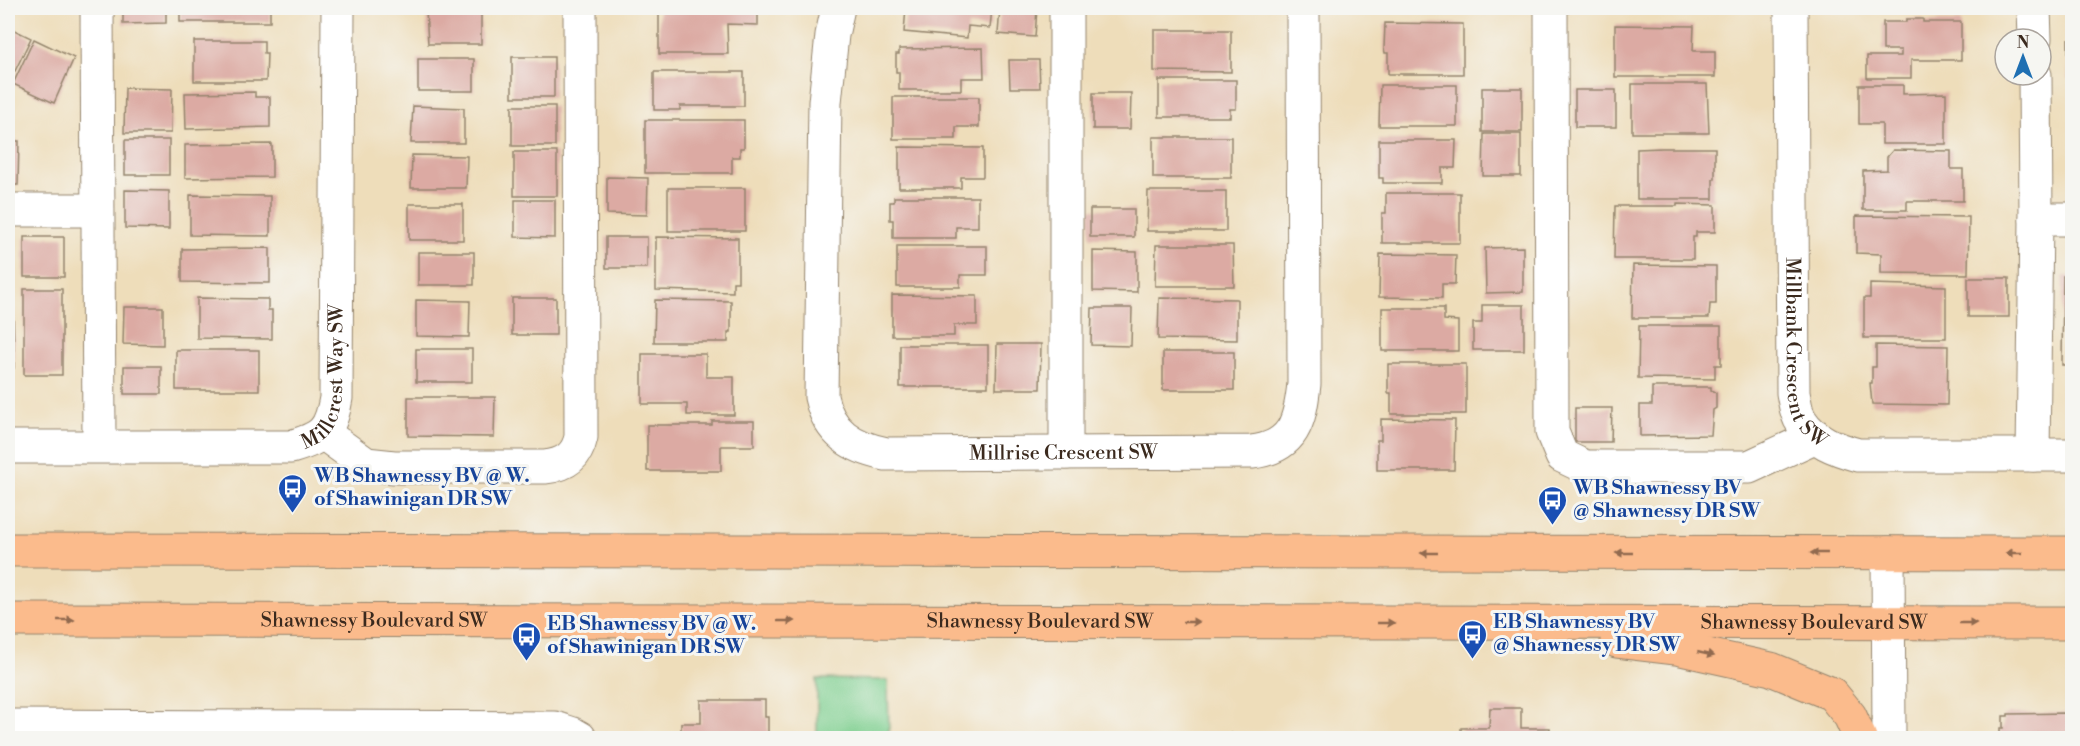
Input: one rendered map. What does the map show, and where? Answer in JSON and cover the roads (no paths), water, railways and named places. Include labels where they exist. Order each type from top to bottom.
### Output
[{"type":"main road","points":[[8,550],[2073,553]]},
{"type":"main road","name":"Shawnessy Boulevard SW","points":[[8,620],[2073,623]]},
{"type":"main road","points":[[1461,623],[1676,648],[1772,669],[1832,694],[1850,716],[1860,738]]},
{"type":"street","points":[[97,8],[96,210],[99,446]]},
{"type":"street","name":"Millcrest Way SW","points":[[8,447],[291,447],[310,441],[323,433],[332,420],[336,398],[338,8]]},
{"type":"street","points":[[323,433],[366,464],[394,467],[545,467],[568,460],[574,454],[581,437],[580,8]]},
{"type":"street","name":"Millrise Crescent SW","points":[[838,8],[832,35],[825,102],[820,384],[825,414],[836,430],[851,442],[871,451],[886,454],[1252,452],[1269,450],[1281,443],[1297,423],[1301,411],[1304,384],[1303,8]]},
{"type":"street","points":[[1065,453],[1066,8]]},
{"type":"street","points":[[1551,8],[1552,432],[1562,456],[1585,467],[1749,467],[1816,436]]},
{"type":"street","name":"Millbank Crescent SW","points":[[1791,8],[1793,393],[1800,420],[1832,448],[1858,455],[2073,455]]},
{"type":"street","points":[[2034,8],[2034,27]]},
{"type":"street","points":[[2032,455],[2036,219],[2035,87]]},
{"type":"street","points":[[8,210],[96,210]]},
{"type":"street","points":[[2036,219],[2073,219]]},
{"type":"street","points":[[1888,553],[1889,738]]},
{"type":"street","points":[[8,726],[154,733],[555,728],[580,738]]},
{"type":"place","name":"WB Shawnessy BV @ W. of Shawinigan DR SW","points":[[293,514]]},
{"type":"place","name":"WB Shawnessy BV @ Shawnessy DR SW","points":[[1552,526]]},
{"type":"place","name":"EB Shawnessy BV @ Shawnessy DR SW","points":[[1472,660]]},
{"type":"place","name":"EB Shawnessy BV @ W. of Shawinigan DR SW","points":[[526,662]]}]
